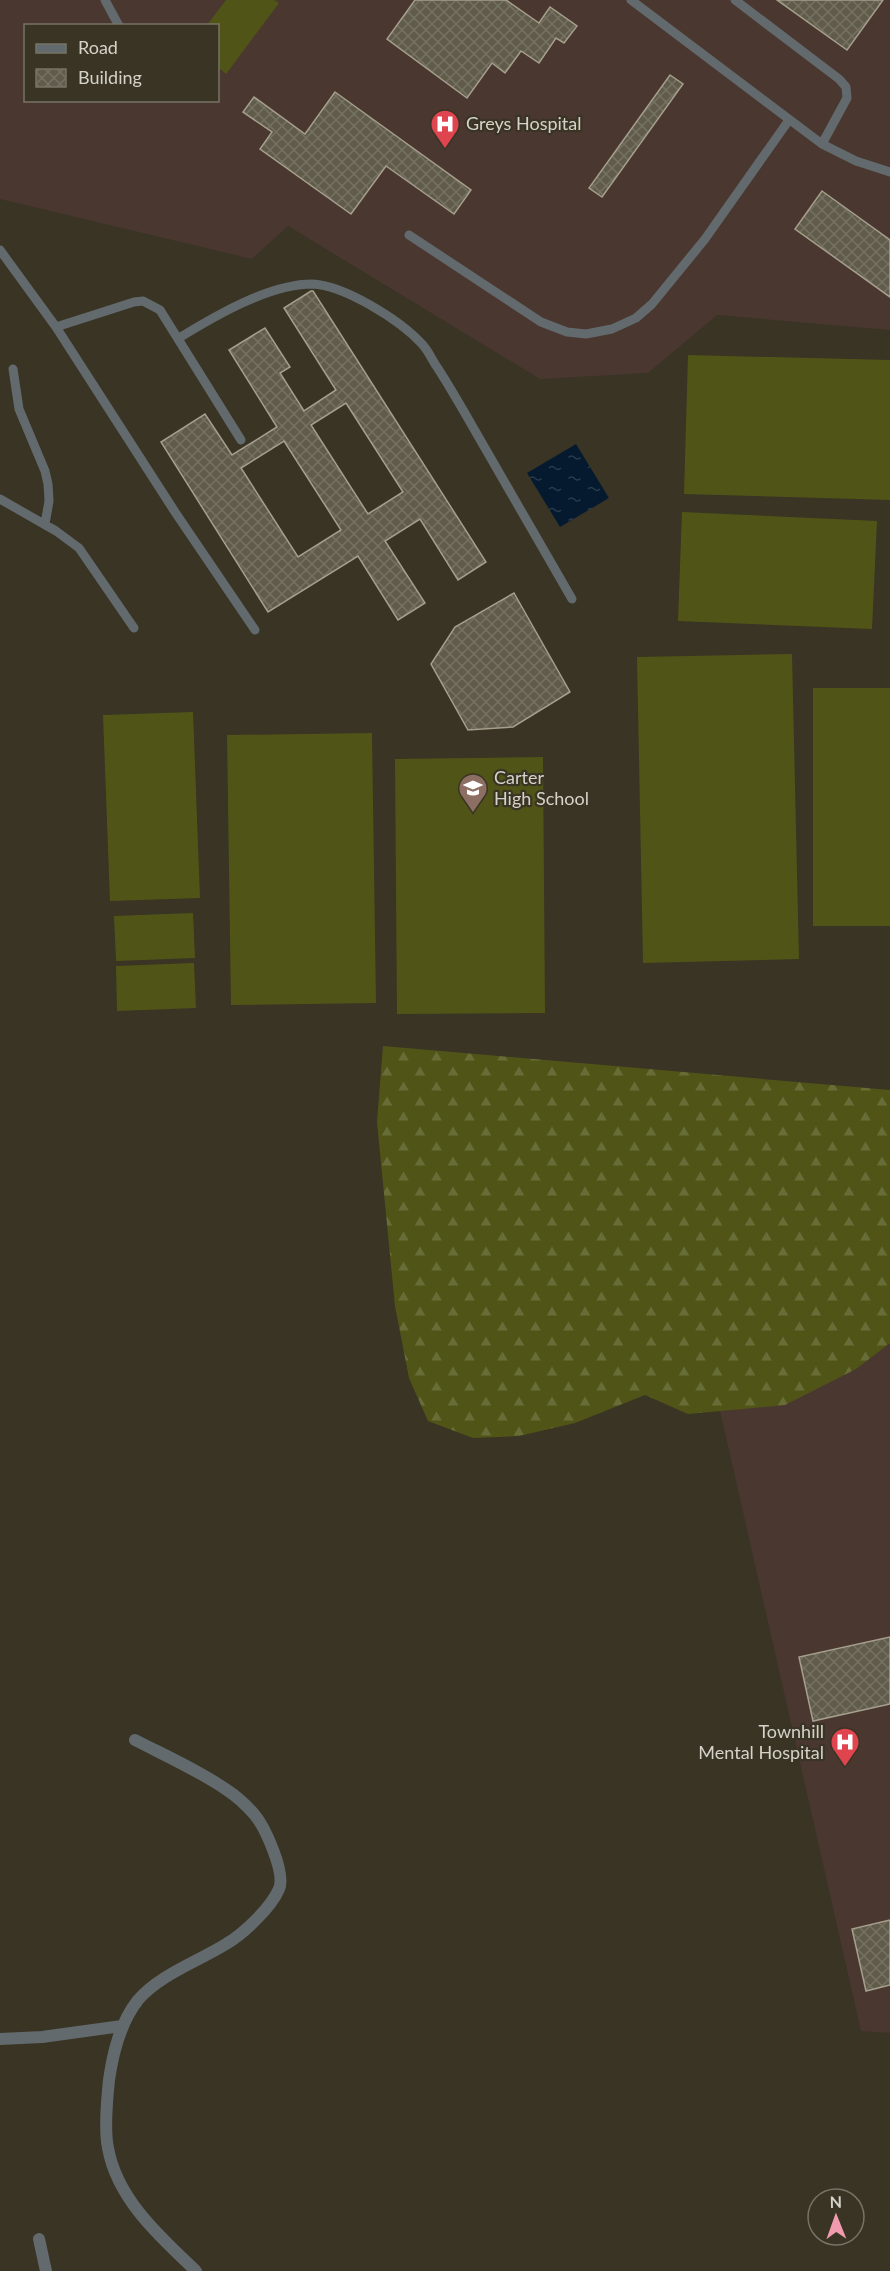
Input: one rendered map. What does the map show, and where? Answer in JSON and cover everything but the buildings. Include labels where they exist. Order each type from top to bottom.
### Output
[{"type":"street","points":[[135,1740],[229,1791],[255,1815],[278,1864],[281,1878],[280,1888],[274,1899],[245,1930],[226,1944],[190,1962],[139,1999],[122,2026],[112,2055],[108,2094],[107,2146],[113,2169],[127,2196],[155,2231],[196,2271]]},
{"type":"street","points":[[0,2039],[42,2037],[122,2026]]},
{"type":"street","points":[[39,2239],[46,2271]]},
{"type":"lane","points":[[105,0],[117,24]]},
{"type":"lane","points":[[631,0],[822,144],[856,161],[890,172]]},
{"type":"lane","points":[[735,0],[839,79],[846,87],[847,98],[822,144]]},
{"type":"lane","points":[[410,235],[541,322],[567,332],[586,334],[612,329],[636,318],[652,304],[705,239],[789,120]]},
{"type":"lane","points":[[0,249],[56,327],[175,513],[255,630]]},
{"type":"lane","points":[[179,338],[228,310],[264,295],[292,286],[311,284],[331,286],[351,294],[396,323],[422,344],[451,388],[572,599]]},
{"type":"lane","points":[[56,327],[134,302],[143,301],[152,304],[160,310],[179,338],[241,440]]},
{"type":"lane","points":[[13,369],[19,409],[45,471],[48,484],[49,501],[45,524]]},
{"type":"lane","points":[[0,499],[45,524],[79,548],[134,628]]},
{"type":"shaded area","name":"Greys Hospital","points":[[0,0],[890,0],[890,330],[717,315],[648,373],[540,379],[288,226],[252,259],[0,199]]},
{"type":"shaded area","name":"Townhill Mental Hospital","points":[[890,1090],[890,2033],[861,2031],[676,1217]]},
{"type":"green space","points":[[226,0],[274,0],[279,3],[226,74],[219,68],[219,24],[208,24]]},
{"type":"green space","points":[[688,355],[890,360],[890,500],[684,494]]},
{"type":"green space","points":[[682,512],[877,521],[872,629],[678,621]]},
{"type":"green space","points":[[792,654],[799,959],[643,963],[637,657]]},
{"type":"green space","points":[[813,688],[890,688],[890,926],[813,926]]},
{"type":"green space","points":[[193,712],[200,898],[110,901],[103,715]]},
{"type":"green space","points":[[372,733],[376,1003],[231,1005],[227,735]]},
{"type":"green space","points":[[543,757],[545,1013],[397,1014],[395,759]]},
{"type":"green space","points":[[193,913],[195,958],[116,961],[114,916]]},
{"type":"green space","points":[[194,963],[196,1008],[117,1011],[116,966]]},
{"type":"green space","points":[[383,1046],[890,1090],[890,1343],[856,1369],[785,1405],[688,1414],[645,1395],[575,1423],[519,1436],[473,1438],[428,1421],[409,1378],[395,1306],[377,1122]]},
{"type":"water","points":[[576,444],[609,498],[560,527],[527,473]]},
{"type":"place","name":"Greys Hospital","points":[[445,150]]},
{"type":"place","name":"Carter High School","points":[[473,814]]},
{"type":"place","name":"Townhill Mental Hospital","points":[[845,1768]]}]
